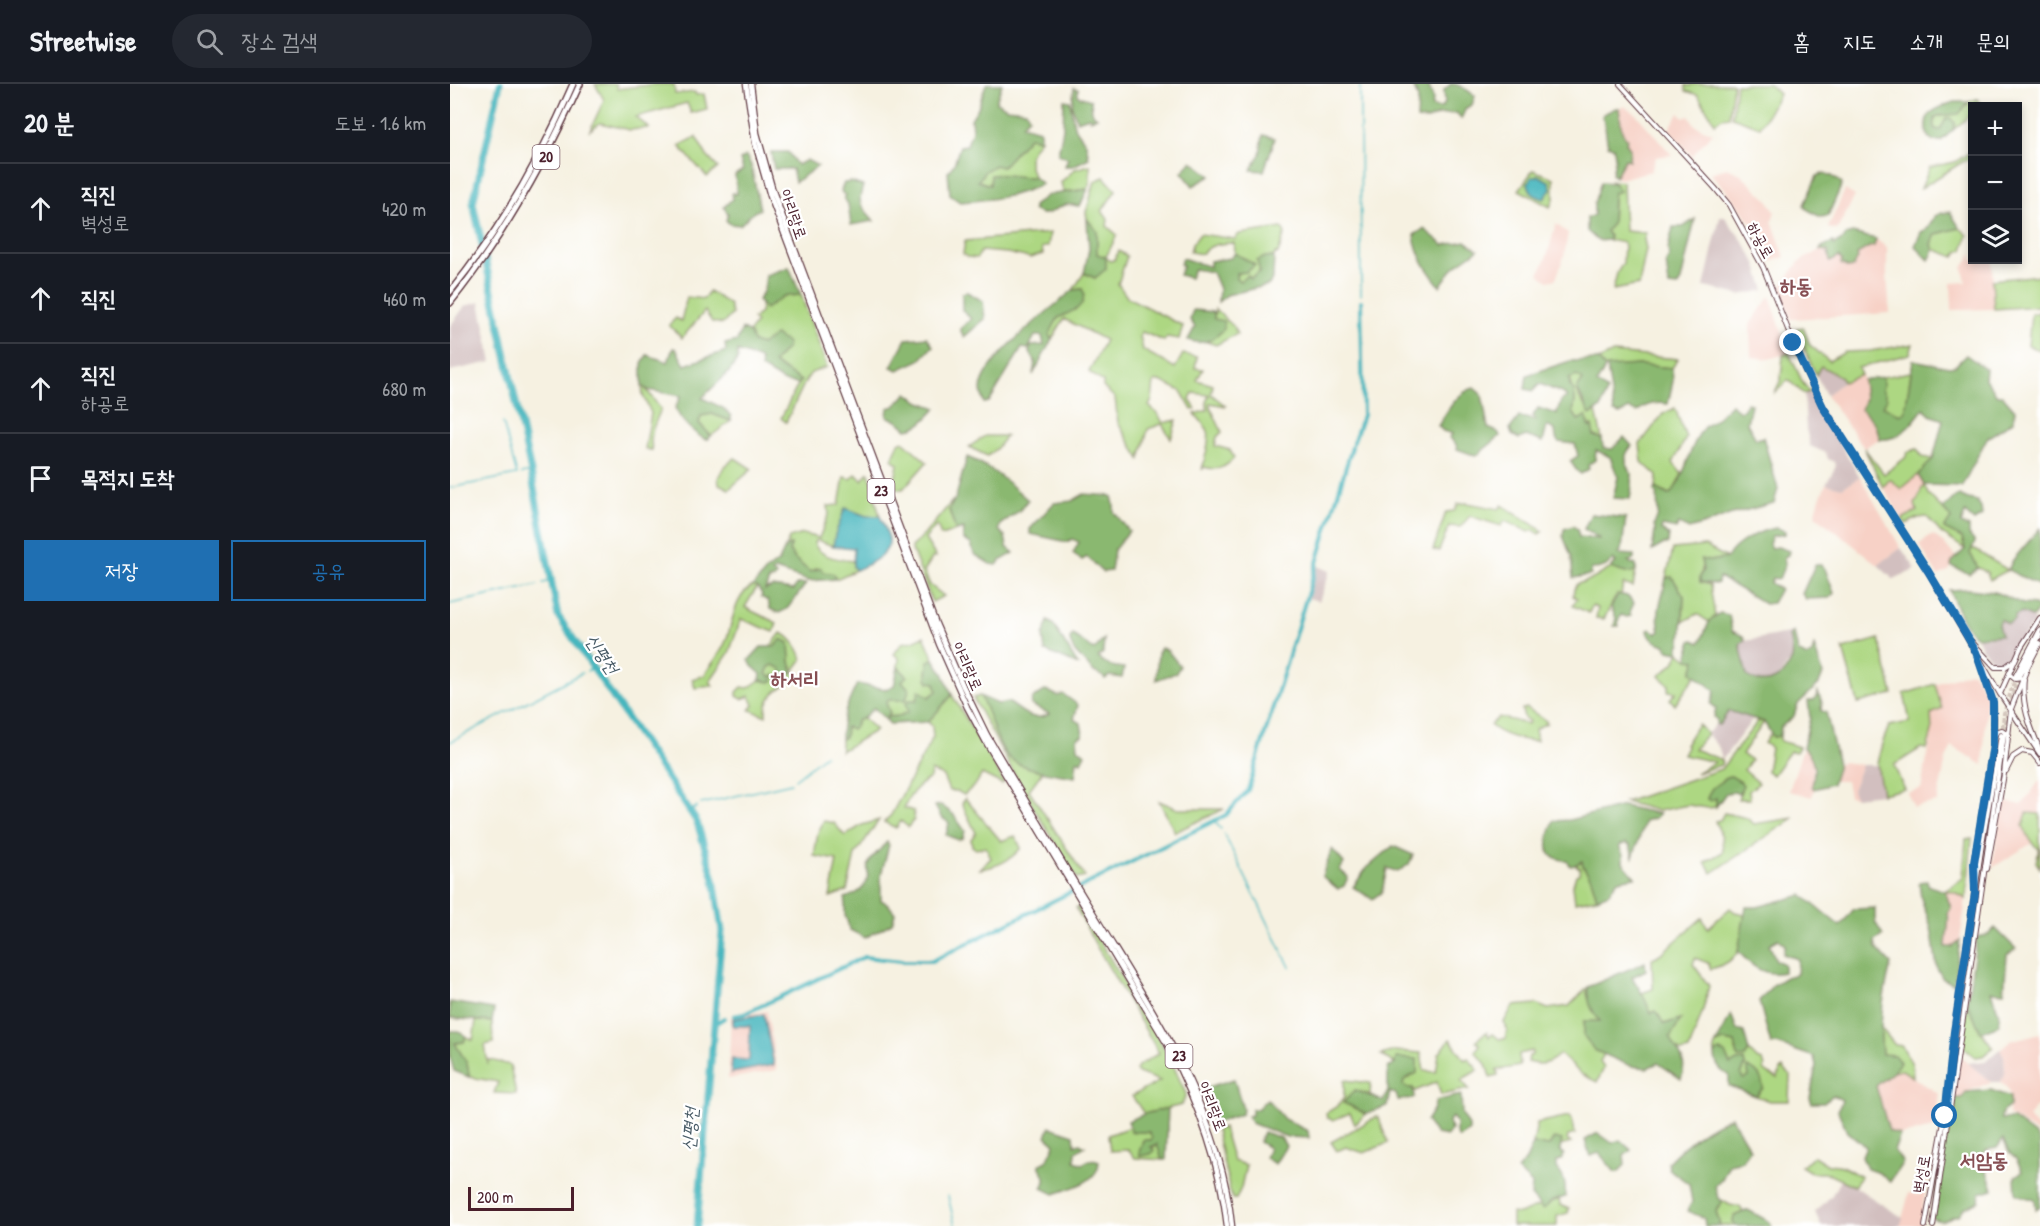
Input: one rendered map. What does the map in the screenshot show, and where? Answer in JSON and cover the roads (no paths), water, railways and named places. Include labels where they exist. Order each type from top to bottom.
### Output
[{"type":"highway","name":"20","points":[[450,292],[506,214],[537,159],[573,84]]},
{"type":"highway","name":"20","points":[[450,303],[508,222],[558,135],[580,84]]},
{"type":"highway","name":"아리랑로","points":[[746,84],[755,143],[770,196],[939,644],[967,707],[987,744],[1069,877]]},
{"type":"highway","name":"아리랑로","points":[[751,84],[757,133],[773,191],[936,624],[987,735],[1167,1044],[1190,1090],[1212,1151],[1227,1226]]},
{"type":"highway","name":"아리랑로","points":[[1085,904],[1170,1040],[1193,1086],[1208,1119],[1218,1155],[1232,1226]]},
{"type":"main road","name":"하공로","points":[[1620,84],[1729,205],[1763,267],[1801,362],[1823,407],[1928,571],[2000,694],[2040,752]]},
{"type":"main road","points":[[2000,694],[2021,647],[2040,618]]},
{"type":"main road","points":[[1982,887],[1991,855],[2004,774],[2005,735],[2019,676],[2040,630]]},
{"type":"main road","points":[[2019,676],[2040,635]]},
{"type":"main road","points":[[1967,636],[1992,666],[2001,668],[2015,660]]},
{"type":"main road","points":[[2040,643],[2028,666],[2023,701],[2027,721],[2040,752]]},
{"type":"main road","points":[[1975,893],[1974,863],[1993,737],[1993,702],[1976,652]]},
{"type":"main road","points":[[2009,674],[2015,679],[2028,666]]},
{"type":"main road","points":[[1993,737],[1997,731],[2002,730],[2005,735]]},
{"type":"main road","name":"벽성로","points":[[1933,1226],[2005,735]]},
{"type":"main road","name":"벽성로","points":[[1925,1226],[1945,1116],[1954,1032],[1975,893],[2005,735]]},
{"type":"main road","points":[[2004,774],[2013,757],[2022,751],[2032,753],[2040,763]]},
{"type":"water","points":[[1538,175],[1550,182],[1551,189],[1544,199],[1533,194],[1528,183],[1532,177]]},
{"type":"water","points":[[845,508],[866,516],[880,516],[889,539],[889,544],[883,554],[856,570],[853,567],[854,548],[833,546]]},
{"type":"water","points":[[764,1014],[774,1065],[731,1073],[732,1059],[749,1060],[750,1026],[733,1026],[733,1019]]},
{"type":"waterway","name":"신평천","points":[[500,84],[473,203],[531,472],[558,616],[697,822],[714,879],[722,931],[697,1226]]},
{"type":"waterway","points":[[1360,84],[1361,295]]},
{"type":"waterway","points":[[1353,443],[1363,415],[1361,301]]},
{"type":"waterway","points":[[503,423],[517,475]]},
{"type":"waterway","points":[[734,1016],[744,1014],[864,957],[932,961],[1226,815],[1248,790],[1352,447]]},
{"type":"waterway","points":[[521,474],[531,472]]},
{"type":"waterway","points":[[450,488],[516,475]]},
{"type":"waterway","points":[[543,583],[552,581]]},
{"type":"waterway","points":[[450,604],[538,585]]},
{"type":"waterway","name":"신평천","points":[[587,671],[592,668]]},
{"type":"waterway","points":[[450,742],[582,673]]},
{"type":"waterway","points":[[795,779],[825,755]]},
{"type":"waterway","points":[[701,804],[791,783]]},
{"type":"waterway","points":[[690,811],[697,807]]},
{"type":"waterway","points":[[1214,821],[1221,829]]},
{"type":"waterway","points":[[1224,834],[1290,967]]},
{"type":"waterway","points":[[713,1025],[724,1018]]},
{"type":"waterway","points":[[948,1196],[955,1226]]},
{"type":"tunnel","points":[[2002,733],[2004,713],[2016,676]]},
{"type":"tunnel","points":[[2004,735],[2007,714],[2018,678]]},
{"type":"district","name":"하동","points":[[1796,286]]},
{"type":"district","name":"하서리","points":[[795,679]]},
{"type":"district","name":"서암동","points":[[1984,1160]]}]
